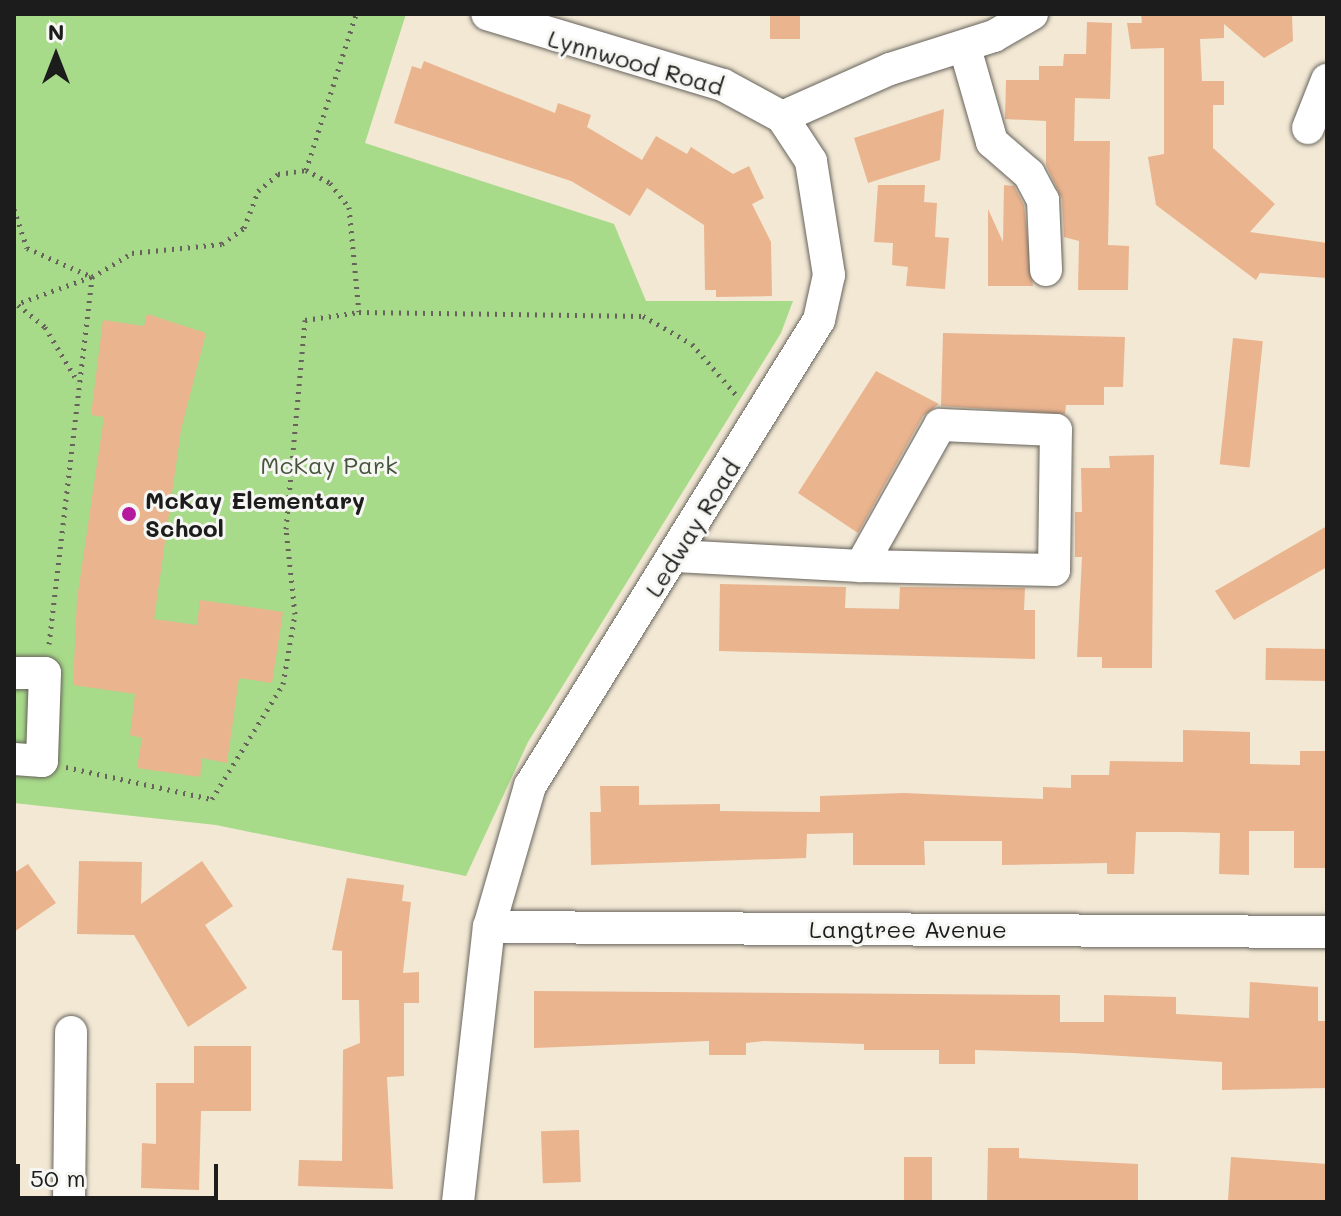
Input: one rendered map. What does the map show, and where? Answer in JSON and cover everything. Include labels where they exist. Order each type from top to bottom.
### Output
[{"type":"street","name":"Lynnwood Road","points":[[487,14],[723,85],[782,117]]},
{"type":"street","points":[[782,117],[890,69],[965,48],[1032,14]]},
{"type":"street","points":[[965,48],[992,142],[1029,174],[1043,200],[1046,270]]},
{"type":"street","points":[[1308,128],[1327,80]]},
{"type":"street","name":"Ledway Road","points":[[458,1202],[489,927],[530,786],[676,556],[819,320],[829,275],[811,161],[782,117]]},
{"type":"street","points":[[676,556],[861,566],[1054,570],[1056,430],[940,425],[861,566]]},
{"type":"street","points":[[28,760],[30,673]]},
{"type":"street","name":"Langtree Avenue","points":[[489,927],[1327,932]]},
{"type":"street","points":[[69,1202],[71,1032]]},
{"type":"path","points":[[306,170],[356,14]]},
{"type":"path","points":[[16,305],[92,277],[132,253],[222,244],[244,228],[258,191],[278,174],[306,170],[330,183],[349,207],[359,312]]},
{"type":"path","points":[[14,209],[27,248],[92,277]]},
{"type":"path","points":[[30,673],[79,383],[92,277]]},
{"type":"path","points":[[16,305],[45,327],[79,383]]},
{"type":"path","points":[[28,760],[212,799],[283,684],[295,614],[286,529],[305,320],[359,312],[643,316],[692,344],[724,389],[763,412]]},
{"type":"green space","name":"McKay Park","points":[[14,14],[406,14],[365,143],[614,224],[646,301],[793,301],[781,333],[528,742],[466,876],[216,825],[14,803]]},
{"type":"building","points":[[770,14],[800,14],[800,39],[770,39]]},
{"type":"building","points":[[1141,14],[1292,14],[1293,41],[1264,58],[1224,24],[1224,38],[1200,39],[1202,81],[1224,81],[1224,105],[1213,105],[1213,148],[1275,204],[1250,232],[1327,243],[1327,278],[1260,273],[1256,280],[1156,205],[1148,157],[1164,154],[1164,48],[1131,49],[1127,23],[1142,23]]},
{"type":"building","points":[[1087,22],[1112,23],[1110,99],[1075,98],[1074,141],[1110,141],[1108,245],[1129,246],[1128,290],[1078,290],[1079,241],[1064,237],[1062,199],[1046,165],[1046,121],[1005,119],[1006,80],[1039,80],[1039,66],[1063,66],[1064,54],[1086,54]]},
{"type":"building","points":[[424,61],[555,113],[558,103],[591,115],[587,127],[642,160],[656,136],[687,154],[691,147],[733,174],[749,166],[764,198],[752,204],[771,242],[772,296],[716,297],[716,290],[705,290],[704,225],[647,188],[630,216],[571,181],[394,123],[412,66],[421,69]]},
{"type":"building","points":[[944,109],[940,160],[868,183],[854,138]]},
{"type":"building","points":[[878,185],[925,185],[924,202],[937,203],[935,237],[949,238],[945,289],[906,286],[908,267],[892,265],[893,243],[874,242]]},
{"type":"building","points":[[1004,185],[1014,186],[1024,205],[1033,286],[988,286],[988,209],[1003,242]]},
{"type":"building","name":"McKay Elementary School","points":[[147,314],[206,333],[181,430],[154,619],[197,625],[200,600],[283,612],[272,683],[239,678],[227,763],[202,758],[200,777],[137,768],[142,738],[130,735],[135,694],[73,685],[77,599],[104,417],[91,415],[103,320],[144,326]]},
{"type":"building","points":[[943,333],[1125,337],[1123,387],[1104,387],[1104,405],[1066,405],[1065,414],[941,406]]},
{"type":"building","points":[[1233,338],[1263,341],[1250,467],[1220,464]]},
{"type":"building","points":[[876,371],[939,404],[923,416],[858,533],[798,493]]},
{"type":"building","points":[[1154,455],[1152,668],[1102,668],[1102,657],[1077,657],[1082,557],[1075,557],[1075,512],[1082,512],[1081,468],[1110,468],[1109,456]]},
{"type":"building","points":[[1327,526],[1327,567],[1234,620],[1215,591]]},
{"type":"building","points":[[720,584],[846,587],[845,608],[899,609],[900,587],[1025,588],[1024,610],[1035,610],[1035,659],[719,651]]},
{"type":"building","points":[[1266,648],[1327,649],[1326,681],[1265,680]]},
{"type":"building","points":[[1183,730],[1250,732],[1250,764],[1300,765],[1300,751],[1327,751],[1327,868],[1294,868],[1294,831],[1249,831],[1249,875],[1219,874],[1220,833],[1182,832],[1136,832],[1134,874],[1107,874],[1107,863],[1002,865],[1002,841],[924,841],[925,865],[853,865],[853,833],[807,834],[806,858],[591,865],[590,812],[601,812],[600,786],[639,786],[639,805],[720,804],[720,811],[820,812],[820,796],[904,793],[1043,799],[1043,787],[1071,788],[1071,775],[1109,775],[1110,761],[1183,762]]},
{"type":"building","points":[[79,861],[142,862],[141,904],[202,861],[233,906],[205,925],[247,988],[188,1027],[134,935],[77,934]]},
{"type":"building","points":[[28,864],[56,903],[14,932],[14,873]]},
{"type":"building","points":[[347,878],[404,885],[402,901],[411,902],[403,973],[419,972],[419,1003],[404,1003],[404,1076],[387,1077],[393,1189],[298,1186],[299,1160],[342,1161],[343,1050],[360,1043],[359,1000],[342,1000],[342,951],[332,950]]},
{"type":"building","points":[[1250,982],[1318,987],[1318,1021],[1327,1021],[1327,1088],[1222,1090],[1222,1062],[1073,1053],[975,1050],[975,1064],[939,1064],[939,1050],[864,1050],[864,1044],[764,1041],[746,1043],[746,1055],[709,1055],[709,1041],[534,1048],[534,991],[1060,995],[1060,1022],[1104,1022],[1104,995],[1176,997],[1176,1014],[1249,1018]]},
{"type":"building","points":[[194,1046],[251,1046],[251,1111],[201,1111],[199,1190],[141,1188],[142,1143],[156,1144],[156,1083],[194,1083]]},
{"type":"building","points":[[579,1130],[581,1182],[543,1183],[541,1131]]},
{"type":"building","points":[[988,1148],[1019,1148],[1019,1158],[1138,1164],[1138,1202],[987,1202]]},
{"type":"building","points":[[904,1157],[932,1157],[932,1202],[904,1202]]},
{"type":"building","points":[[1231,1157],[1327,1164],[1327,1202],[1228,1200]]},
{"type":"place","name":"McKay Elementary School","points":[[129,514]]}]
